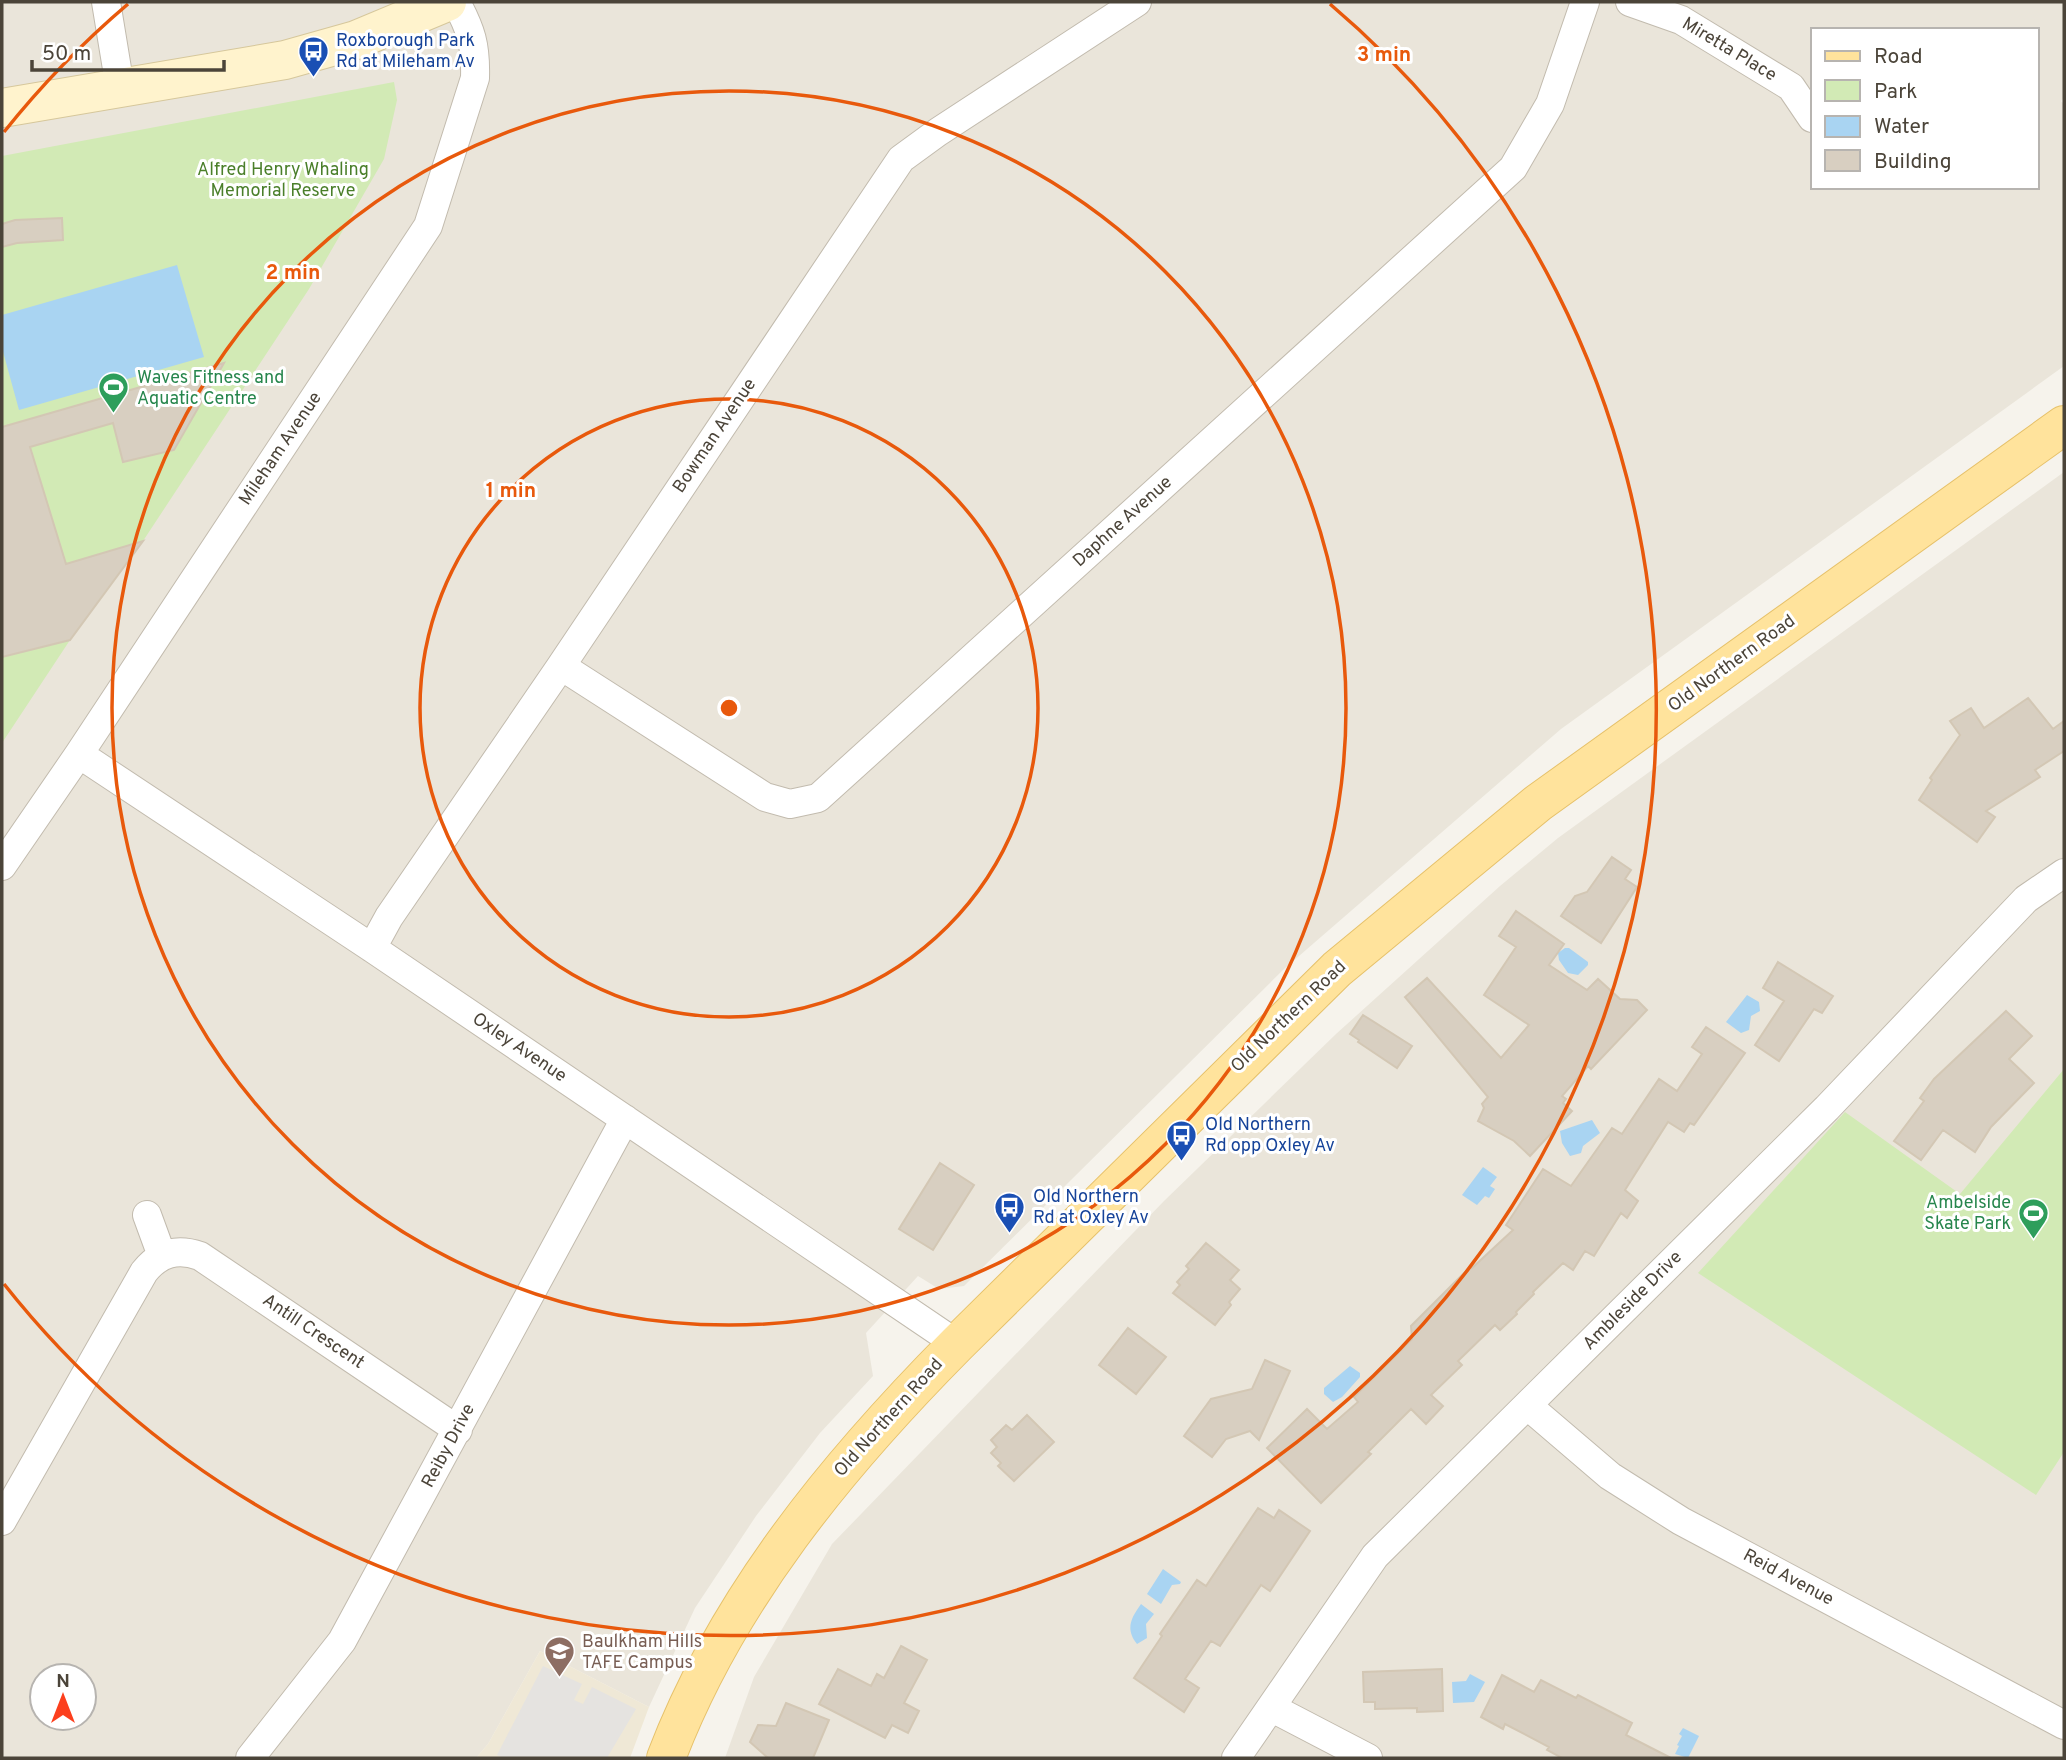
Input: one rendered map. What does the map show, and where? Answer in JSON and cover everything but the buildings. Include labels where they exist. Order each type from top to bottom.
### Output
[{"type":"main road","name":"Old Northern Road","points":[[666,1758],[692,1697],[777,1552],[848,1461],[957,1344],[1337,969],[1538,803],[2064,425]]},
{"type":"street","points":[[106,2],[120,87]]},
{"type":"street","points":[[2,108],[204,75],[320,51],[381,30],[447,2]]},
{"type":"street","name":"Mileham Avenue","points":[[2,866],[428,226],[475,78],[476,53],[471,31],[456,2]]},
{"type":"street","name":"Bowman Avenue","points":[[372,948],[389,917],[901,159],[1136,2]]},
{"type":"street","name":"Daphne Avenue","points":[[561,666],[765,797],[790,804],[818,798],[1513,168],[1550,104],[1585,2]]},
{"type":"street","name":"Miretta Place","points":[[1630,2],[1681,20],[1791,87],[1811,117]]},
{"type":"street","name":"Oxley Avenue","points":[[79,754],[372,948],[957,1344]]},
{"type":"street","name":"Ambleside Drive","points":[[1236,1758],[1375,1556],[1827,1108],[2026,899],[2064,873]]},
{"type":"street","name":"Reiby Drive","points":[[250,1758],[342,1641],[625,1119]]},
{"type":"street","points":[[2,1521],[144,1272],[162,1256],[147,1215]]},
{"type":"street","name":"Antill Crescent","points":[[162,1256],[181,1252],[200,1256],[458,1430]]},
{"type":"street","name":"Reid Avenue","points":[[1528,1406],[1610,1476],[1681,1521],[2064,1725]]},
{"type":"street","points":[[1272,1708],[1368,1758]]},
{"type":"shaded area","points":[[2,2],[2064,2],[2064,98],[2061,101],[2064,104],[2064,366],[1561,729],[1284,969],[964,1286],[939,1289],[918,1276],[866,1333],[873,1376],[820,1433],[756,1516],[695,1608],[649,1707],[540,1651],[488,1744],[476,1758],[2,1758]]},
{"type":"shaded area","points":[[2064,472],[2064,1758],[725,1758],[754,1677],[832,1544],[1164,1201],[1336,1034],[1500,886],[1558,838]]},
{"type":"shaded area","name":"Baulkham Hills TAFE Campus","points":[[540,1651],[649,1707],[630,1758],[476,1758],[488,1744]]},
{"type":"shaded area","name":"Baulkham Hills TAFE Campus","points":[[543,1666],[582,1684],[574,1700],[583,1704],[592,1687],[636,1709],[607,1758],[504,1758],[497,1755]]},
{"type":"green space","name":"Waves Fitness and Aquatic Centre","points":[[394,82],[397,100],[384,159],[309,289],[143,541],[70,640],[2,743],[2,156]]},
{"type":"green space","points":[[2064,1069],[2064,1452],[2036,1495],[1698,1273],[1845,1112],[1960,1194]]},
{"type":"water","points":[[177,265],[204,357],[19,410],[2,348],[2,315]]},
{"type":"water","points":[[1565,948],[1588,962],[1578,975],[1568,973],[1559,960],[1558,953]]},
{"type":"water","points":[[1747,995],[1759,1002],[1760,1011],[1751,1016],[1749,1030],[1741,1033],[1726,1022]]},
{"type":"water","points":[[1592,1120],[1600,1133],[1583,1146],[1581,1153],[1570,1156],[1562,1143],[1560,1131]]},
{"type":"water","points":[[1483,1167],[1497,1177],[1490,1186],[1495,1189],[1489,1198],[1485,1196],[1477,1205],[1462,1195]]},
{"type":"water","points":[[1350,1366],[1360,1373],[1360,1377],[1342,1397],[1333,1402],[1324,1394],[1324,1388]]},
{"type":"water","points":[[1163,1569],[1181,1582],[1172,1585],[1161,1604],[1147,1594]]},
{"type":"water","points":[[1141,1604],[1154,1614],[1146,1624],[1147,1638],[1137,1644],[1130,1628],[1134,1614]]},
{"type":"water","points":[[1470,1674],[1485,1682],[1474,1702],[1453,1703],[1452,1682],[1466,1681]]},
{"type":"water","points":[[1683,1728],[1699,1736],[1688,1758],[1675,1754]]},
{"type":"place","name":"Roxborough Park Rd at Mileham Av","points":[[313,78]]},
{"type":"place","name":"Waves Fitness and Aquatic Centre","points":[[114,415]]},
{"type":"place","name":"Old Northern Rd opp Oxley Av","points":[[1182,1162]]},
{"type":"place","name":"Old Northern Rd at Oxley Av","points":[[1010,1234]]},
{"type":"place","name":"Ambelside Skate Park","points":[[2034,1240]]},
{"type":"place","name":"Baulkham Hills TAFE Campus","points":[[559,1679]]},
{"type":"park label","name":"Alfred Henry Whaling Memorial Reserve","points":[[283,180]]}]
